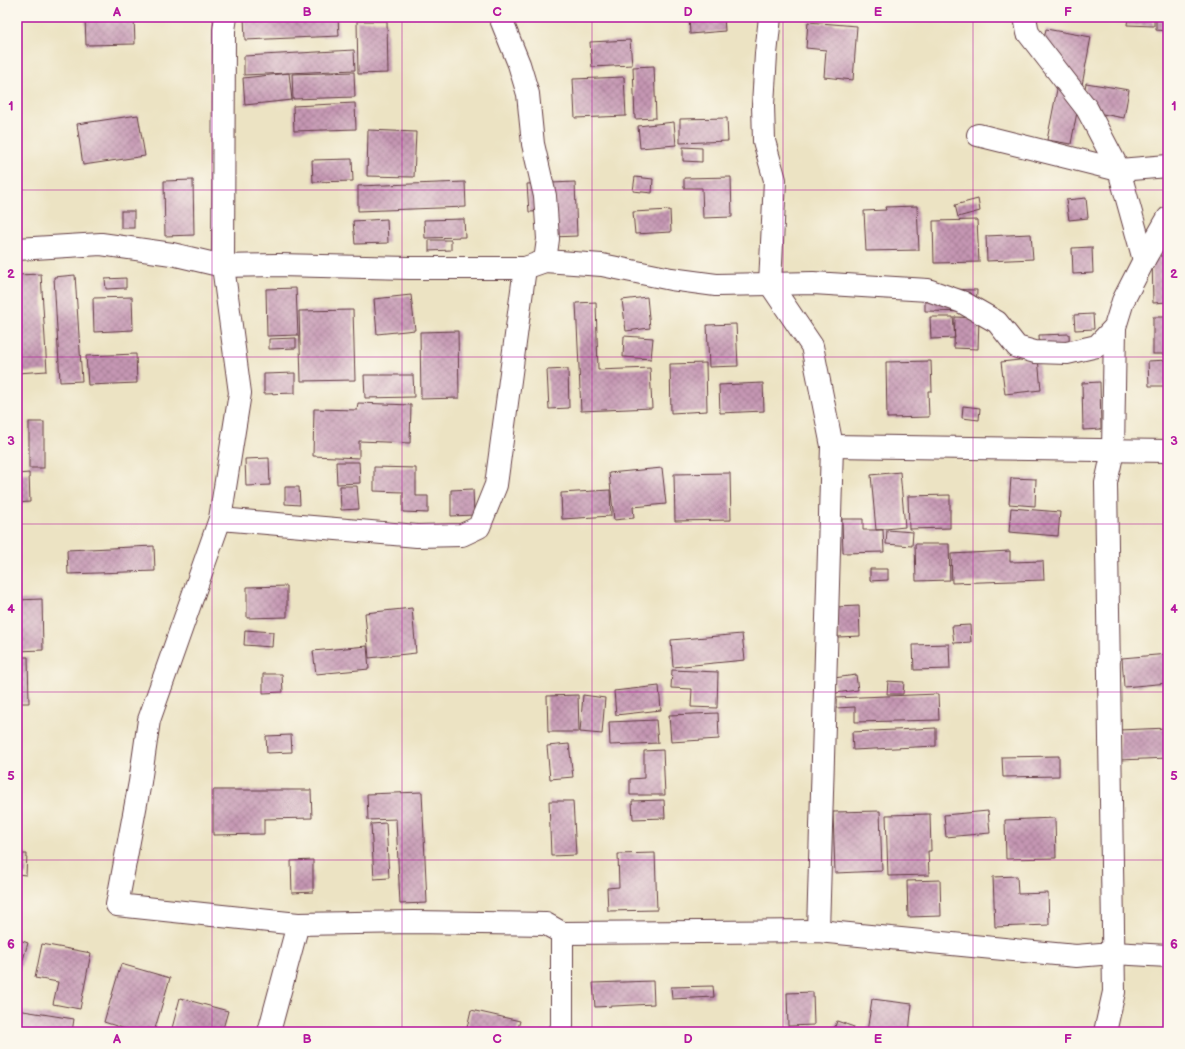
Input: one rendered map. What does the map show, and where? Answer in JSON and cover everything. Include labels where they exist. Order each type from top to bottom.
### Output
[{"type":"street","points":[[226,17],[224,30],[223,266],[240,393],[220,519],[150,720],[117,905],[298,924],[414,922],[546,924],[562,933],[818,930],[1076,956],[1113,953],[1168,956]]},
{"type":"street","points":[[220,519],[417,536],[462,535],[479,527],[496,485],[535,265],[548,239],[545,196],[533,144],[528,94],[519,64],[500,17]]},
{"type":"street","points":[[770,17],[763,105],[764,141],[775,180],[770,284],[812,346],[832,446],[818,930]]},
{"type":"street","points":[[1025,17],[1028,33],[1087,109],[1119,170],[1144,260]]},
{"type":"street","points":[[978,135],[1119,170],[1168,166]]},
{"type":"street","points":[[1105,1032],[1114,992],[1106,483],[1113,450],[1115,327],[1123,302],[1144,260],[1168,218]]},
{"type":"street","points":[[17,249],[101,244],[172,254],[223,266],[278,265],[409,268],[602,265],[671,279],[716,285],[813,283],[928,290],[962,302],[997,322],[1017,348],[1035,352],[1067,353],[1097,346],[1115,327]]},
{"type":"street","points":[[832,446],[1168,452]]},
{"type":"street","points":[[269,1032],[298,924]]},
{"type":"street","points":[[560,1032],[562,1026],[562,933]]},
{"type":"building","points":[[85,17],[134,17],[135,44],[86,45]]},
{"type":"building","points":[[244,17],[338,17],[339,36],[245,40]]},
{"type":"building","points":[[689,17],[724,17],[725,31],[690,34]]},
{"type":"building","points":[[1128,17],[1154,17],[1154,26],[1127,25]]},
{"type":"building","points":[[1156,17],[1168,17],[1168,31],[1156,30]]},
{"type":"building","points":[[357,21],[387,21],[388,73],[358,74]]},
{"type":"building","points":[[808,22],[857,26],[853,80],[824,77],[826,50],[806,48]]},
{"type":"building","points":[[1046,29],[1091,37],[1071,144],[1047,140],[1062,64],[1040,60]]},
{"type":"building","points":[[630,40],[632,65],[592,67],[590,42]]},
{"type":"building","points":[[354,50],[355,70],[244,75],[244,56]]},
{"type":"building","points":[[654,66],[656,118],[635,119],[633,67]]},
{"type":"building","points":[[354,72],[355,97],[293,99],[292,74]]},
{"type":"building","points":[[289,73],[292,100],[245,105],[243,78]]},
{"type":"building","points":[[624,77],[626,116],[575,118],[573,79]]},
{"type":"building","points":[[1086,83],[1129,90],[1124,118],[1081,110]]},
{"type":"building","points":[[355,103],[356,129],[294,131],[293,106]]},
{"type":"building","points":[[138,115],[145,156],[83,165],[77,124]]},
{"type":"building","points":[[727,118],[728,141],[680,143],[680,119]]},
{"type":"building","points":[[674,122],[676,145],[640,148],[638,126]]},
{"type":"building","points":[[368,130],[416,132],[414,177],[367,176]]},
{"type":"building","points":[[683,147],[702,148],[702,162],[683,161]]},
{"type":"building","points":[[352,159],[353,181],[313,182],[312,160]]},
{"type":"building","points":[[635,177],[653,179],[652,193],[633,191]]},
{"type":"building","points":[[731,177],[732,217],[703,218],[702,188],[684,188],[684,178]]},
{"type":"building","points":[[193,180],[194,235],[165,236],[164,181]]},
{"type":"building","points":[[465,182],[466,207],[358,211],[358,186]]},
{"type":"building","points":[[575,182],[577,236],[552,237],[551,211],[529,212],[527,184]]},
{"type":"building","points":[[1086,198],[1088,218],[1069,220],[1066,200]]},
{"type":"building","points":[[978,199],[980,211],[958,217],[955,205]]},
{"type":"building","points":[[917,206],[919,250],[866,251],[864,211],[886,210],[885,207]]},
{"type":"building","points":[[670,210],[671,232],[635,234],[633,212]]},
{"type":"building","points":[[121,211],[134,211],[134,228],[121,228]]},
{"type":"building","points":[[387,219],[388,243],[355,244],[353,221]]},
{"type":"building","points":[[464,219],[465,237],[425,238],[424,220]]},
{"type":"building","points":[[977,220],[979,262],[934,263],[933,221]]},
{"type":"building","points":[[1031,234],[1033,259],[987,261],[986,236]]},
{"type":"building","points":[[429,240],[451,240],[451,250],[429,251]]},
{"type":"building","points":[[1092,247],[1093,273],[1073,274],[1072,248]]},
{"type":"building","points":[[1152,256],[1168,256],[1168,302],[1153,303]]},
{"type":"building","points":[[41,274],[47,371],[17,373],[17,331],[19,331],[17,275]]},
{"type":"building","points":[[75,275],[82,381],[60,382],[54,277]]},
{"type":"building","points":[[126,278],[126,288],[106,289],[105,279]]},
{"type":"building","points":[[296,288],[298,335],[267,336],[266,289]]},
{"type":"building","points":[[925,289],[977,290],[976,312],[925,311]]},
{"type":"building","points":[[411,295],[415,330],[377,334],[374,299]]},
{"type":"building","points":[[132,297],[133,330],[94,332],[93,298]]},
{"type":"building","points":[[647,297],[650,328],[626,331],[622,300]]},
{"type":"building","points":[[596,302],[598,370],[650,368],[652,408],[581,411],[576,303]]},
{"type":"building","points":[[353,310],[355,380],[301,381],[299,311]]},
{"type":"building","points":[[1093,314],[1094,329],[1075,330],[1074,315]]},
{"type":"building","points":[[930,317],[953,317],[955,338],[931,339]]},
{"type":"building","points":[[955,317],[979,318],[978,349],[954,348]]},
{"type":"building","points":[[1153,317],[1168,317],[1168,354],[1153,354]]},
{"type":"building","points":[[736,324],[738,366],[709,367],[707,325]]},
{"type":"building","points":[[458,331],[459,398],[421,399],[420,332]]},
{"type":"building","points":[[1069,334],[1070,356],[1040,357],[1039,335]]},
{"type":"building","points":[[624,336],[653,338],[651,359],[623,357]]},
{"type":"building","points":[[296,338],[296,348],[269,349],[269,339]]},
{"type":"building","points":[[136,354],[137,383],[88,385],[86,356]]},
{"type":"building","points":[[1038,358],[1041,390],[1005,394],[1001,362]]},
{"type":"building","points":[[1168,360],[1168,386],[1149,386],[1148,361]]},
{"type":"building","points":[[931,361],[932,391],[928,391],[929,417],[887,418],[886,362]]},
{"type":"building","points":[[706,363],[707,411],[671,413],[670,364]]},
{"type":"building","points":[[568,369],[569,408],[549,409],[547,370]]},
{"type":"building","points":[[295,373],[295,393],[264,394],[264,374]]},
{"type":"building","points":[[364,375],[413,375],[414,397],[365,398]]},
{"type":"building","points":[[1100,382],[1101,429],[1083,430],[1082,383]]},
{"type":"building","points":[[763,383],[764,411],[720,413],[719,385]]},
{"type":"building","points":[[358,403],[411,405],[410,443],[359,441],[359,458],[313,456],[314,409],[357,410]]},
{"type":"building","points":[[963,406],[980,408],[979,420],[962,418]]},
{"type":"building","points":[[29,422],[44,422],[44,468],[29,468]]},
{"type":"building","points":[[269,458],[270,485],[246,486],[245,459]]},
{"type":"building","points":[[336,462],[359,462],[360,483],[337,484]]},
{"type":"building","points":[[374,467],[416,468],[416,496],[428,496],[428,513],[403,512],[403,492],[374,491]]},
{"type":"building","points":[[662,468],[666,504],[633,507],[634,518],[614,520],[609,473]]},
{"type":"building","points":[[900,472],[905,527],[876,530],[871,475]]},
{"type":"building","points":[[29,473],[30,502],[17,503],[17,474]]},
{"type":"building","points":[[730,473],[731,520],[675,521],[674,474]]},
{"type":"building","points":[[1011,478],[1036,479],[1035,506],[1009,504]]},
{"type":"building","points":[[340,486],[357,486],[359,509],[341,510]]},
{"type":"building","points":[[285,487],[299,487],[300,505],[285,504]]},
{"type":"building","points":[[473,489],[474,515],[451,516],[451,490]]},
{"type":"building","points":[[610,490],[611,516],[562,519],[561,493]]},
{"type":"building","points":[[950,495],[950,528],[909,529],[908,496]]},
{"type":"building","points":[[1011,508],[1060,512],[1058,536],[1009,532]]},
{"type":"building","points":[[842,519],[863,519],[863,530],[883,530],[884,552],[843,553]]},
{"type":"building","points":[[887,530],[913,532],[912,546],[886,544]]},
{"type":"building","points":[[915,544],[949,544],[950,580],[916,581]]},
{"type":"building","points":[[154,546],[155,571],[68,574],[67,550]]},
{"type":"building","points":[[1010,551],[1010,562],[1043,561],[1044,580],[952,583],[951,554]]},
{"type":"building","points":[[870,569],[888,569],[888,580],[870,581]]},
{"type":"building","points":[[287,586],[287,617],[247,618],[247,587]]},
{"type":"building","points":[[42,599],[43,650],[17,651],[17,600]]},
{"type":"building","points":[[859,606],[860,636],[838,637],[836,607]]},
{"type":"building","points":[[412,608],[416,653],[369,658],[365,613]]},
{"type":"building","points":[[970,625],[971,642],[954,643],[952,626]]},
{"type":"building","points":[[245,630],[273,632],[272,647],[244,645]]},
{"type":"building","points":[[742,634],[745,660],[673,667],[671,640]]},
{"type":"building","points":[[949,644],[950,669],[914,670],[913,645]]},
{"type":"building","points":[[367,646],[369,669],[316,674],[313,651]]},
{"type":"building","points":[[1168,654],[1168,683],[1124,687],[1122,658]]},
{"type":"building","points":[[17,657],[28,657],[29,703],[17,703]]},
{"type":"building","points":[[672,670],[718,672],[717,708],[691,707],[692,689],[671,688]]},
{"type":"building","points":[[263,674],[282,674],[283,692],[263,693]]},
{"type":"building","points":[[856,675],[858,690],[836,693],[834,678]]},
{"type":"building","points":[[888,681],[904,682],[903,694],[887,694]]},
{"type":"building","points":[[659,686],[661,710],[616,715],[614,691]]},
{"type":"building","points":[[938,694],[939,720],[855,722],[855,707],[835,708],[835,698]]},
{"type":"building","points":[[578,695],[579,732],[548,732],[547,696]]},
{"type":"building","points":[[583,695],[605,698],[602,734],[580,732]]},
{"type":"building","points":[[718,713],[719,739],[671,742],[669,715]]},
{"type":"building","points":[[656,720],[658,743],[610,745],[609,722]]},
{"type":"building","points":[[936,728],[936,746],[853,750],[852,732]]},
{"type":"building","points":[[1168,728],[1168,758],[1120,760],[1119,730]]},
{"type":"building","points":[[291,735],[292,752],[267,753],[266,736]]},
{"type":"building","points":[[569,744],[573,777],[550,779],[547,746]]},
{"type":"building","points":[[663,750],[665,795],[630,795],[630,779],[644,778],[644,751]]},
{"type":"building","points":[[1059,756],[1059,776],[1003,777],[1002,757]]},
{"type":"building","points":[[213,790],[311,790],[312,818],[264,819],[264,834],[213,835]]},
{"type":"building","points":[[422,792],[427,903],[400,904],[396,819],[368,820],[367,794]]},
{"type":"building","points":[[664,800],[665,818],[633,819],[632,801]]},
{"type":"building","points":[[549,801],[573,801],[576,855],[551,856]]},
{"type":"building","points":[[880,811],[882,871],[835,873],[833,812]]},
{"type":"building","points":[[988,811],[990,833],[946,837],[944,815]]},
{"type":"building","points":[[930,814],[931,851],[928,851],[929,875],[888,876],[886,815]]},
{"type":"building","points":[[1055,818],[1056,858],[1006,859],[1005,820]]},
{"type":"building","points":[[386,823],[389,878],[374,879],[371,824]]},
{"type":"building","points":[[655,853],[657,910],[608,911],[607,888],[619,887],[618,854]]},
{"type":"building","points":[[17,854],[27,854],[26,875],[17,874]]},
{"type":"building","points":[[313,860],[313,892],[292,893],[291,861]]},
{"type":"building","points":[[1017,876],[1018,894],[1048,893],[1049,925],[995,927],[993,877]]},
{"type":"building","points":[[940,880],[941,916],[908,917],[907,881]]},
{"type":"building","points":[[17,939],[28,943],[17,979]]},
{"type":"building","points":[[42,944],[91,953],[80,1009],[53,1004],[58,982],[35,978]]},
{"type":"building","points":[[121,964],[170,978],[154,1032],[135,1032],[104,1022]]},
{"type":"building","points":[[653,981],[654,1004],[595,1007],[593,983]]},
{"type":"building","points":[[713,986],[714,997],[672,999],[671,987]]},
{"type":"building","points":[[813,992],[814,1025],[788,1026],[787,993]]},
{"type":"building","points":[[180,998],[228,1011],[222,1032],[171,1032]]},
{"type":"building","points":[[872,999],[912,1004],[909,1032],[867,1032]]},
{"type":"building","points":[[17,1010],[74,1019],[72,1032],[17,1032]]},
{"type":"building","points":[[471,1010],[520,1021],[517,1032],[466,1032]]},
{"type":"building","points":[[837,1021],[854,1027],[852,1032],[833,1032]]}]
